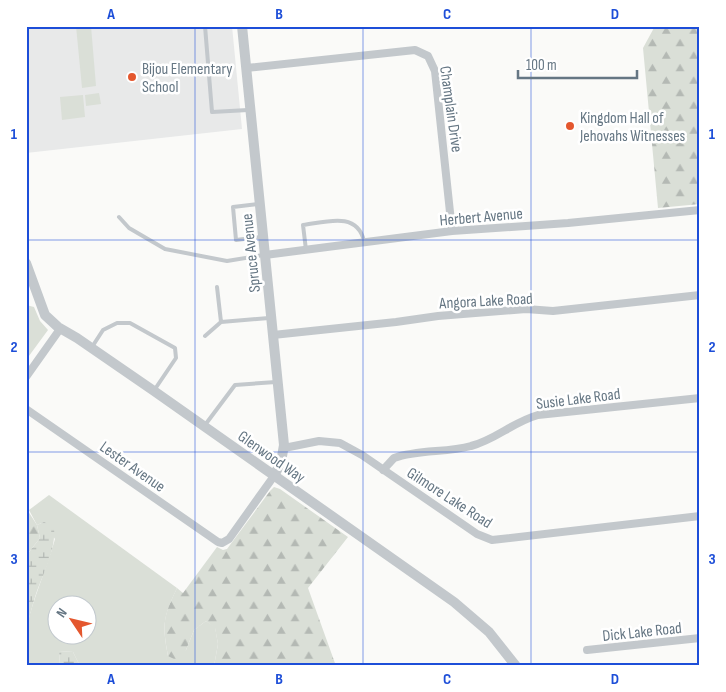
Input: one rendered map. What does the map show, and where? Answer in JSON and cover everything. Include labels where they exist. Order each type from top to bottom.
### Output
[{"type":"street","name":"Spruce Avenue","points":[[242,26],[284,448],[282,462],[274,476]]},
{"type":"street","name":"Champlain Drive","points":[[246,68],[415,50],[428,56],[436,72],[452,231]]},
{"type":"street","name":"Herbert Avenue","points":[[265,255],[452,231],[561,224],[700,210]]},
{"type":"street","name":"Glenwood Way","points":[[26,262],[45,315],[60,329],[154,391],[466,611],[489,632],[516,666]]},
{"type":"street","name":"Angora Lake Road","points":[[273,335],[438,316],[526,309],[552,311],[700,295]]},
{"type":"street","points":[[26,377],[60,329]]},
{"type":"street","name":"Susie Lake Road","points":[[383,470],[394,458],[471,446],[487,440],[517,422],[538,415],[700,398]]},
{"type":"street","name":"Lester Avenue","points":[[26,409],[218,542],[225,542],[232,534],[274,476]]},
{"type":"street","name":"Gilmore Lake Road","points":[[284,448],[307,442],[330,441],[351,448],[477,534],[492,540],[700,516]]},
{"type":"street","name":"Dick Lake Road","points":[[587,650],[700,638]]},
{"type":"lane","points":[[205,26],[212,112],[250,110]]},
{"type":"lane","points":[[260,203],[233,207],[236,240],[263,237]]},
{"type":"lane","points":[[119,217],[128,228],[165,249],[227,261],[265,255]]},
{"type":"lane","points":[[306,250],[303,225],[346,221],[356,225],[362,232],[364,242]]},
{"type":"lane","points":[[217,287],[222,322]]},
{"type":"lane","points":[[205,336],[222,322],[271,318]]},
{"type":"lane","points":[[91,348],[104,330],[117,323],[130,323],[175,348],[176,358],[154,391]]},
{"type":"lane","points":[[204,426],[235,385],[278,382]]},
{"type":"shaded area","name":"Bijou Elementary School","points":[[26,26],[232,26],[242,129],[26,153]]},
{"type":"green space","points":[[76,26],[91,26],[96,86],[82,88]]},
{"type":"green space","points":[[655,26],[700,26],[700,204],[658,208],[643,48]]},
{"type":"green space","points":[[99,93],[101,104],[86,106],[85,95]]},
{"type":"green space","points":[[83,95],[85,117],[62,120],[60,97]]},
{"type":"green space","points":[[26,305],[34,307],[40,321],[48,330],[26,360]]},
{"type":"green space","points":[[274,487],[280,489],[348,537],[308,588],[336,666],[214,666],[218,644],[215,628],[206,621],[194,630],[186,650],[178,661],[168,656],[165,621],[177,588],[183,593],[217,547],[223,550],[227,549]]},
{"type":"green space","points":[[49,495],[177,588],[165,621],[168,656],[186,650],[194,630],[206,621],[215,627],[218,644],[214,666],[80,666],[73,652],[59,651],[60,666],[26,666],[25,641],[27,627],[55,539],[44,522],[37,525],[29,510]]},
{"type":"green space","points":[[26,508],[37,525],[40,538],[26,556]]},
{"type":"green space","points":[[44,522],[54,527],[53,544],[26,628],[26,556],[40,538],[37,525]]},
{"type":"green space","points":[[59,651],[73,652],[80,666],[60,666]]},
{"type":"place","name":"Bijou Elementary School","points":[[132,77]]},
{"type":"place","name":"Kingdom Hall of Jehovahs Witnesses","points":[[570,126]]}]
